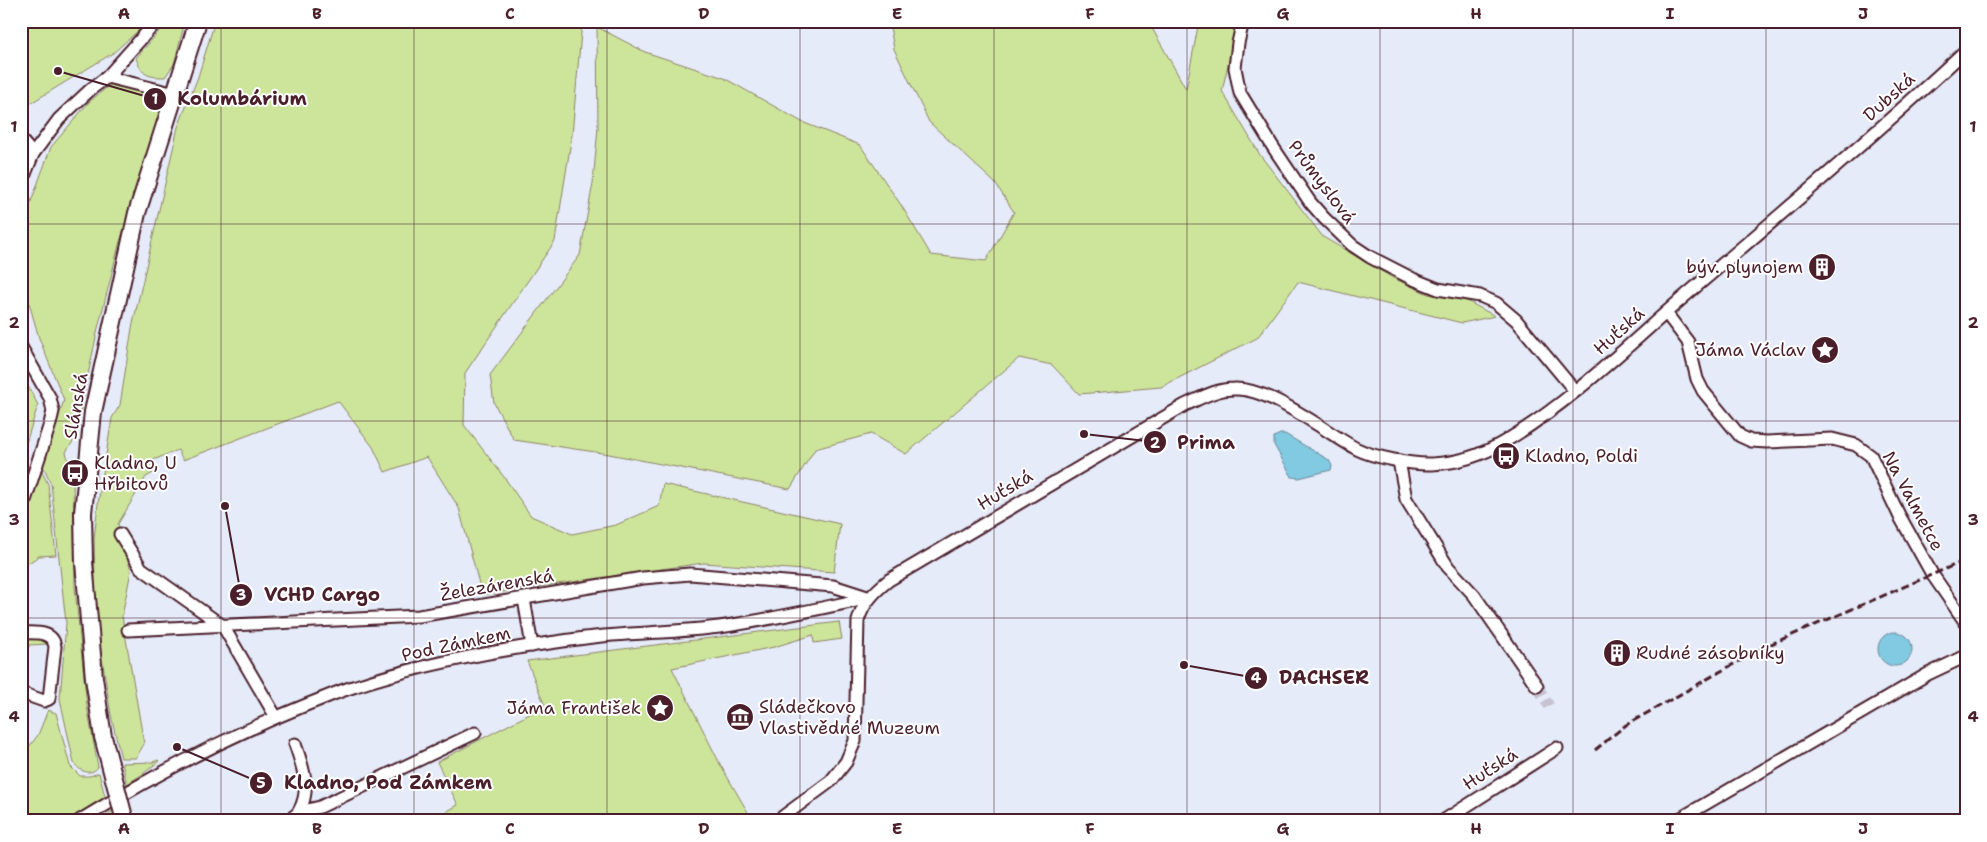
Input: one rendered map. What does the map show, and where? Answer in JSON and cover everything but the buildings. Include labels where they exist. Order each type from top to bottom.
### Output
[{"type":"main road","name":"Slánská","points":[[125,821],[103,737],[94,678],[84,562],[83,513],[90,435],[93,412],[137,213],[198,21]]},
{"type":"street","points":[[21,184],[33,154],[59,119],[91,88],[107,77],[157,21]]},
{"type":"street","name":"Průmyslová","points":[[1243,21],[1235,68],[1240,93],[1273,147],[1310,202],[1324,218],[1352,246],[1405,275],[1438,289],[1480,296],[1496,303],[1516,320],[1574,391]]},
{"type":"street","name":"Dubská","points":[[1834,168],[1886,124],[1966,50]]},
{"type":"street","points":[[107,77],[175,94]]},
{"type":"street","points":[[21,140],[33,154]]},
{"type":"street","name":"Huťská","points":[[777,821],[831,781],[846,762],[855,741],[857,719],[858,621],[862,608],[869,598],[889,580],[1185,405],[1216,391],[1236,388],[1262,394],[1359,450],[1400,461],[1430,464],[1458,460],[1480,454],[1534,422],[1598,373],[1834,168]]},
{"type":"street","name":"Na Valmetce","points":[[1666,313],[1688,342],[1703,391],[1740,436],[1751,441],[1767,442],[1832,439],[1856,445],[1871,456],[1899,515],[1932,574],[1966,624]]},
{"type":"street","points":[[21,347],[50,398],[52,411],[50,424],[21,513]]},
{"type":"street","points":[[1400,461],[1406,499],[1448,567],[1474,595],[1537,686]]},
{"type":"street","points":[[120,534],[141,568],[223,626],[276,717]]},
{"type":"street","name":"Železárenská","points":[[128,630],[419,616],[643,578],[690,574],[833,586],[869,598]]},
{"type":"street","name":"Pod Zámkem","points":[[79,821],[165,770],[276,717],[356,686],[422,668],[532,646],[586,638],[724,626],[789,615],[869,598]]},
{"type":"street","points":[[524,599],[532,646]]},
{"type":"street","points":[[21,633],[43,634],[49,636],[55,643],[49,699],[44,701],[21,693]]},
{"type":"street","points":[[1676,821],[1928,674],[1966,656]]},
{"type":"street","points":[[287,821],[299,812],[320,807],[475,733]]},
{"type":"street","points":[[295,744],[305,776],[303,799],[299,812]]},
{"type":"street","name":"Huťská","points":[[1444,821],[1556,748]]},
{"type":"green space","points":[[21,21],[149,21],[113,53],[21,109]]},
{"type":"green space","points":[[168,21],[185,21],[174,64],[165,77],[150,76],[143,72],[136,58]]},
{"type":"green space","points":[[215,21],[582,21],[572,135],[555,241],[465,373],[464,425],[531,516],[572,534],[616,525],[659,506],[663,484],[840,524],[834,572],[703,563],[482,595],[459,508],[427,457],[385,472],[373,447],[338,401],[183,460],[178,450],[151,461],[155,472],[146,477],[118,524],[131,571],[122,616],[144,744],[136,758],[121,758],[111,715],[100,645],[95,584],[94,539],[98,504],[112,418],[120,405],[132,328],[178,127],[198,77]]},
{"type":"green space","points":[[889,21],[1148,21],[1186,89],[1199,21],[1238,21],[1222,91],[1260,155],[1323,237],[1393,278],[1428,294],[1467,301],[1495,316],[1462,323],[1298,282],[1257,338],[1161,387],[1079,394],[1052,365],[1019,358],[906,454],[871,434],[815,449],[790,489],[609,454],[514,440],[494,403],[490,375],[580,255],[593,183],[598,127],[597,27],[645,52],[724,78],[802,122],[860,145],[901,205],[931,255],[986,261],[1014,212],[995,183],[929,122],[894,49]]},
{"type":"green space","points":[[112,83],[162,98],[162,113],[120,241],[98,328],[74,440],[66,452],[73,481],[75,588],[81,648],[87,706],[98,767],[95,770],[86,772],[82,771],[74,763],[60,699],[66,623],[51,484],[43,465],[64,400],[39,338],[24,285],[28,210],[51,147],[89,102]]},
{"type":"green space","points":[[21,380],[28,386],[38,405],[21,459]]},
{"type":"green space","points":[[41,470],[48,484],[56,555],[39,556],[21,568],[21,532]]},
{"type":"green space","points":[[839,622],[842,639],[814,643],[813,635],[774,647],[672,668],[721,766],[753,821],[430,821],[458,805],[437,762],[545,706],[527,661]]},
{"type":"green space","points":[[42,639],[48,644],[29,645],[29,647],[21,648],[21,640]]},
{"type":"green space","points":[[48,710],[56,713],[70,766],[80,776],[90,776],[99,773],[105,797],[66,821],[21,821],[21,765],[26,751],[38,735]]},
{"type":"green space","points":[[158,760],[143,774],[127,784],[122,763],[153,762]]},
{"type":"green space","points":[[114,810],[117,821],[98,821]]},
{"type":"water","points":[[1285,434],[1329,460],[1332,466],[1331,470],[1299,478],[1292,477],[1274,445],[1274,437]]},
{"type":"water","points":[[1895,632],[1902,633],[1907,637],[1911,642],[1911,656],[1907,661],[1902,665],[1895,666],[1888,665],[1883,661],[1879,656],[1878,649],[1879,642],[1883,637],[1888,633]]},
{"type":"tunnel","points":[[1537,686],[1549,706]]},
{"type":"railway","points":[[1595,750],[1626,725],[1762,648],[1966,560]]},
{"type":"place","name":"Kolumbárium","points":[[58,71]]},
{"type":"place","name":"býv. plynojem","points":[[1822,267]]},
{"type":"place","name":"Jáma Václav","points":[[1825,350]]},
{"type":"place","name":"Prima","points":[[1084,434]]},
{"type":"place","name":"Kladno, Poldi","points":[[1506,456]]},
{"type":"place","name":"Kladno, U Hřbitovů","points":[[75,473]]},
{"type":"place","name":"VCHD Cargo","points":[[225,506]]},
{"type":"place","name":"Rudné zásobníky","points":[[1617,653]]},
{"type":"place","name":"DACHSER","points":[[1184,665]]},
{"type":"place","name":"Jáma František","points":[[660,708]]},
{"type":"place","name":"Sládečkovo Vlastivědné Muzeum","points":[[740,717]]},
{"type":"place","name":"Kladno, Pod Zámkem","points":[[177,747]]}]
